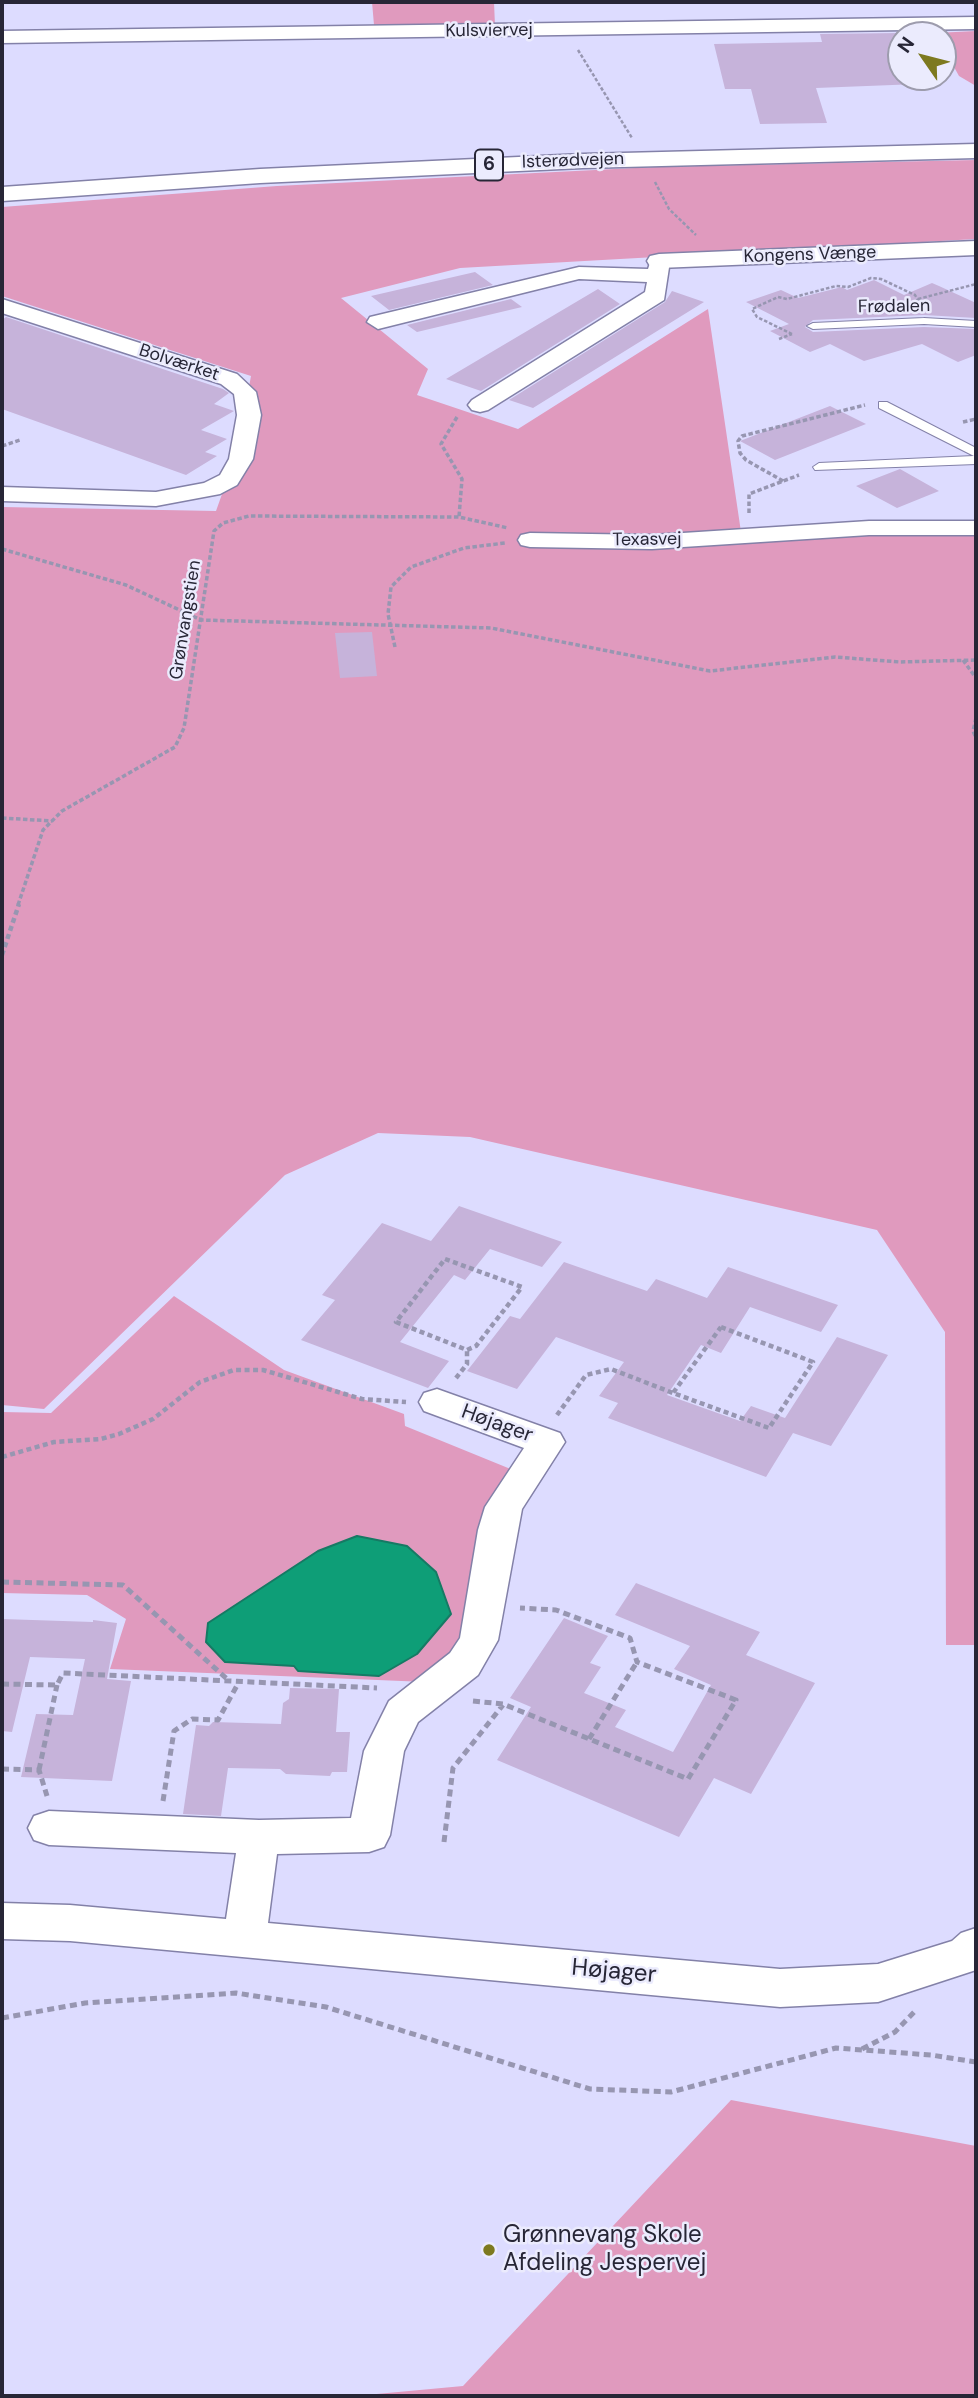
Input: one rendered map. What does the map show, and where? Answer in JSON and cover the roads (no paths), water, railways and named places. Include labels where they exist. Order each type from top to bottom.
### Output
[{"type":"main road","name":"Kulsviervej","points":[[2,37],[976,23]]},
{"type":"main road","name":"Isterødvejen","points":[[2,194],[260,176],[569,161],[976,150]]},
{"type":"main road","name":"Kongens Vænge","points":[[659,269],[719,258],[976,248]]},
{"type":"street","name":"Kongens Vænge","points":[[378,322],[579,273],[659,269]]},
{"type":"street","points":[[480,405],[656,295],[659,269]]},
{"type":"street","name":"Bolværket","points":[[2,306],[229,379],[245,392],[249,415],[241,459],[229,480],[211,489],[191,495],[156,499],[2,494]]},
{"type":"street","name":"Texasvej","points":[[530,540],[652,542],[869,528],[976,528]]},
{"type":"street","name":"Højager","points":[[49,1828],[259,1837],[369,1835],[384,1751],[403,1712],[464,1664],[479,1640],[497,1530],[504,1507],[547,1443],[437,1402]]},
{"type":"street","points":[[244,1938],[259,1837]]},
{"type":"street","name":"Højager","points":[[2,1921],[70,1923],[780,1988],[878,1983],[966,1955],[976,1946]]},
{"type":"lane","name":"Frødalen","points":[[813,326],[924,321],[949,325],[976,324]]},
{"type":"lane","points":[[883,405],[976,453]]},
{"type":"lane","points":[[819,467],[976,460]]},
{"type":"place","name":"Grønnevang Skole Afdeling Jespervej","points":[[489,2250]]}]
